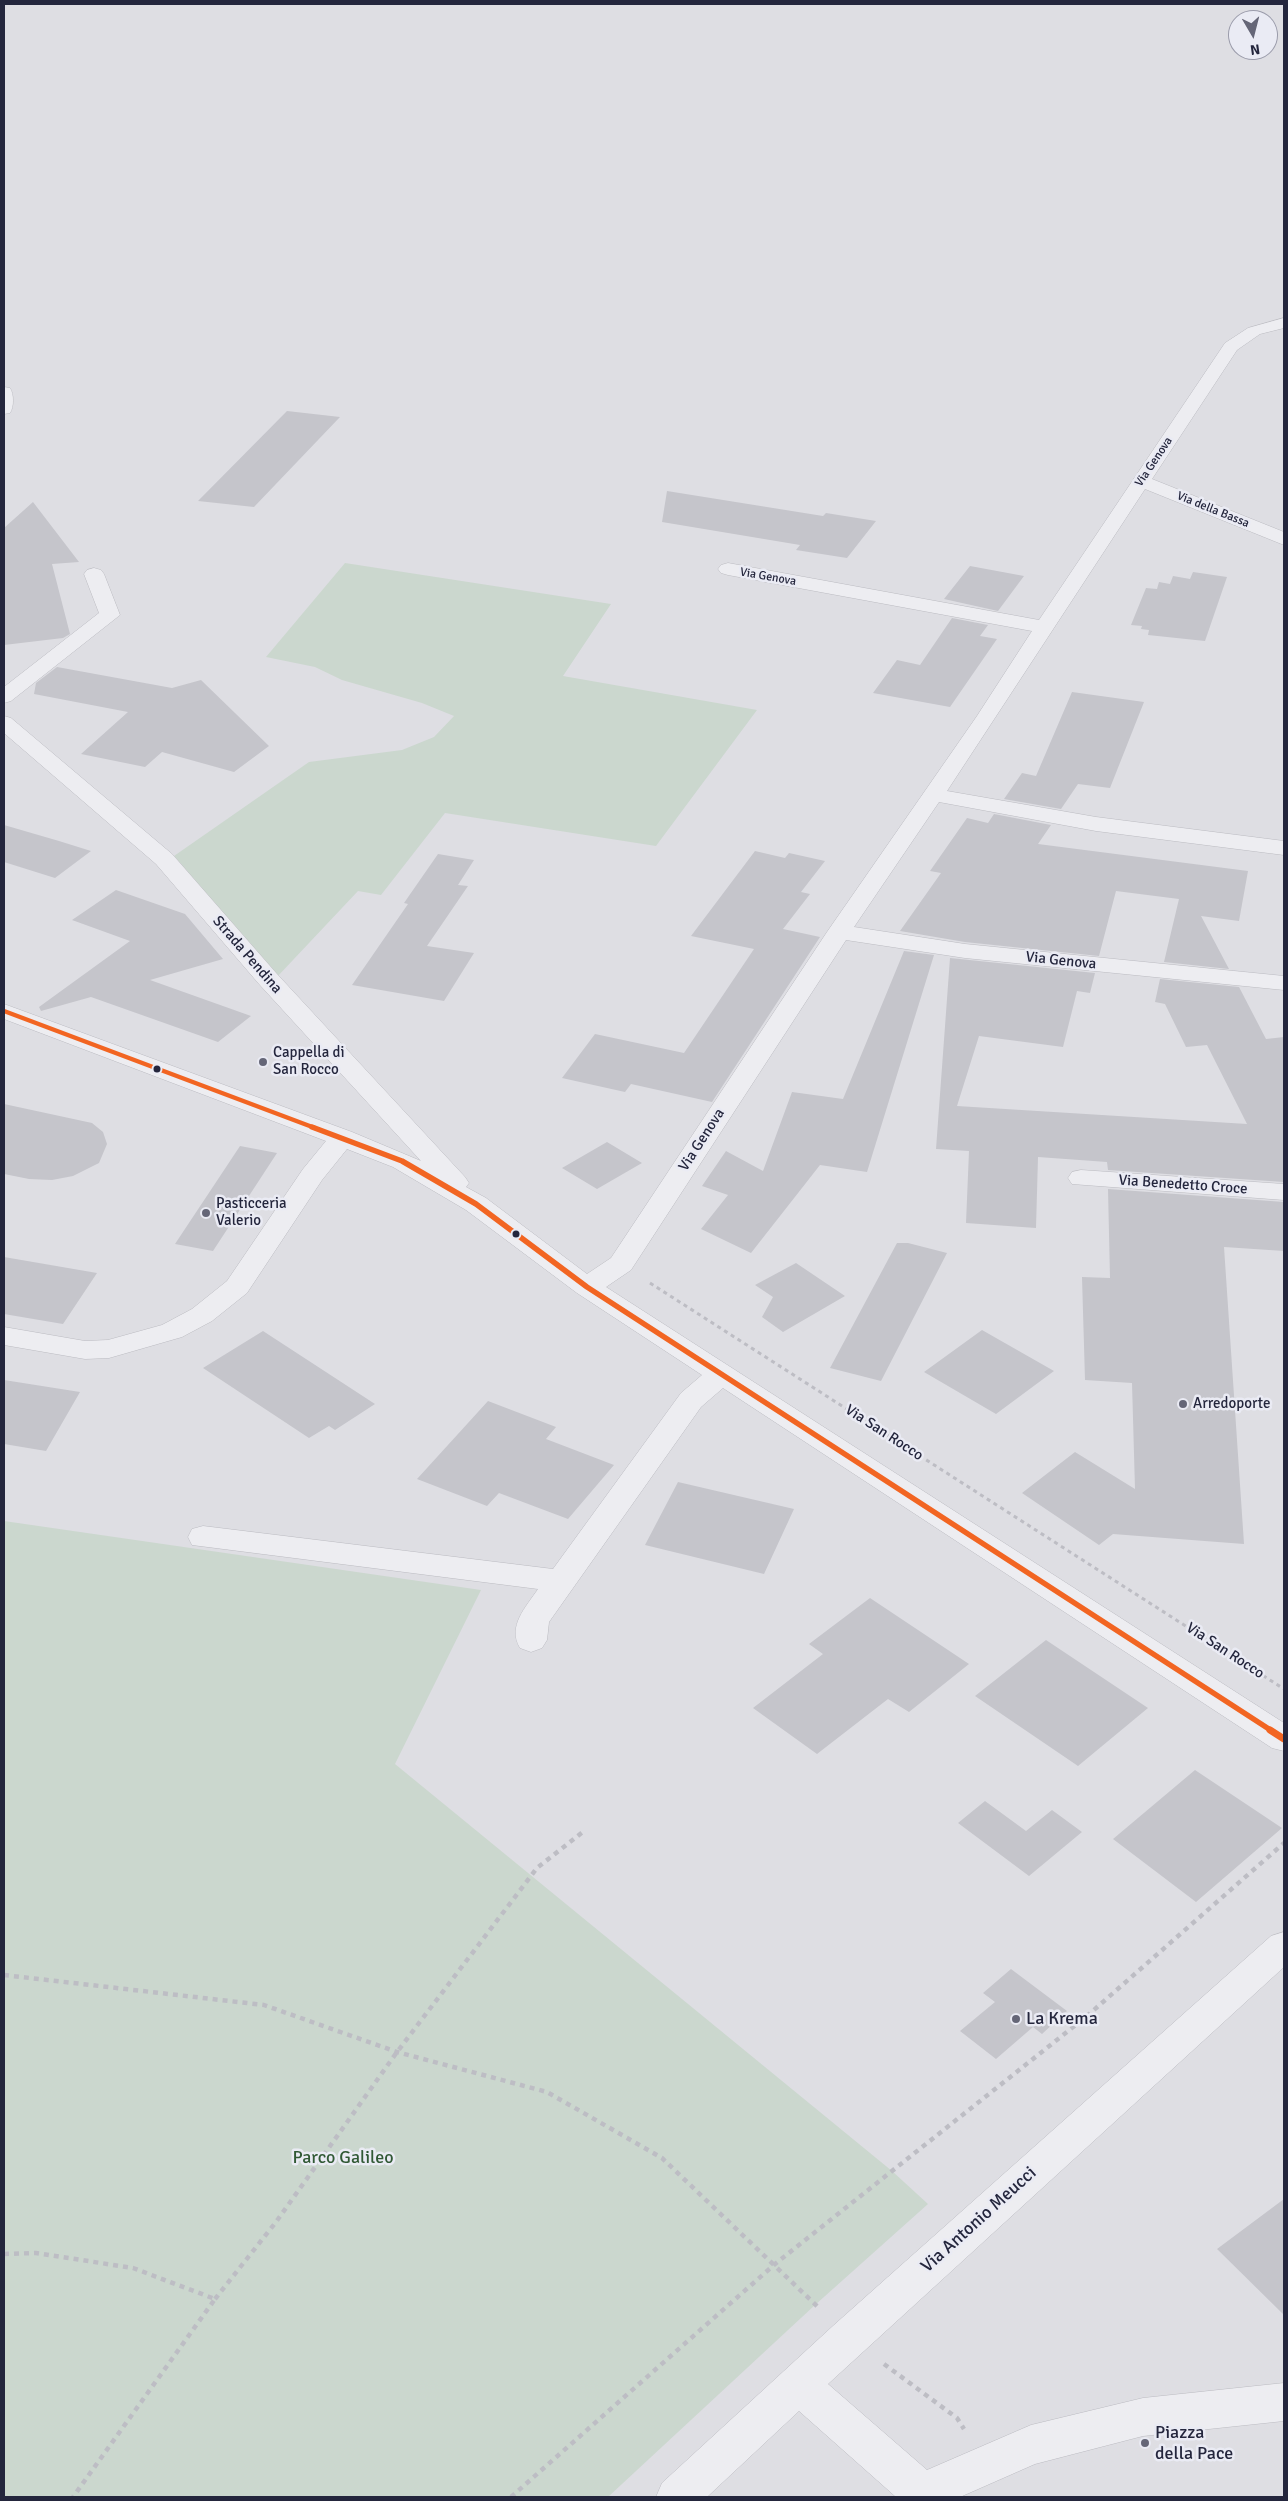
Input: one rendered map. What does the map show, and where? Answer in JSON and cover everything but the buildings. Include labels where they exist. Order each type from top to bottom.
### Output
[{"type":"street","name":"Via Genova","points":[[587,1287],[621,1264],[839,932],[934,795],[1141,481],[1232,347],[1254,331],[1284,323]]},
{"type":"street","points":[[4,392],[4,409]]},
{"type":"street","name":"Via della Bassa","points":[[1141,481],[1284,540]]},
{"type":"street","name":"Via Genova","points":[[728,570],[1044,627]]},
{"type":"street","points":[[4,697],[110,615],[94,574]]},
{"type":"street","name":"Strada Pendina","points":[[4,722],[164,859],[368,1089],[476,1204]]},
{"type":"street","points":[[934,795],[1096,824],[1284,848]]},
{"type":"street","name":"Via Genova","points":[[839,932],[965,951],[1284,983]]},
{"type":"street","points":[[4,1011],[402,1161],[476,1204],[587,1287],[1284,1739]]},
{"type":"street","points":[[4,1336],[85,1350],[109,1349],[172,1331],[202,1314],[237,1287],[312,1175],[343,1138]]},
{"type":"street","name":"Via Benedetto Croce","points":[[1081,1178],[1284,1192]]},
{"type":"street","points":[[531,1640],[532,1620],[691,1400],[721,1374]]},
{"type":"street","points":[[203,1537],[561,1581]]},
{"type":"street","name":"Via Antonio Meucci","points":[[677,2497],[800,2385],[848,2338],[1284,1946]]},
{"type":"street","points":[[800,2385],[922,2493],[1031,2445],[1143,2417],[1284,2402]]},
{"type":"path","name":"Via San Rocco","points":[[621,1264],[1284,1689]]},
{"type":"path","points":[[72,2497],[215,2299],[276,2222],[397,2052],[537,1868],[584,1831]]},
{"type":"path","points":[[511,2497],[775,2264],[1087,2016],[1284,1843]]},
{"type":"path","points":[[4,1975],[264,2005],[397,2052],[547,2092],[662,2158],[775,2264],[848,2338],[957,2418],[985,2465]]},
{"type":"path","points":[[4,2254],[36,2253],[133,2268],[215,2299]]},
{"type":"green space","points":[[345,563],[611,604],[563,676],[757,710],[656,846],[445,813],[381,895],[358,891],[277,977],[174,856],[309,762],[402,750],[434,737],[454,716],[422,703],[342,680],[315,667],[266,657]]},
{"type":"green space","name":"Parco Galileo","points":[[4,1521],[481,1590],[395,1764],[892,2171],[928,2204],[815,2305],[608,2497],[4,2497]]},
{"type":"transit line","points":[[4,1011],[402,1161],[476,1204],[587,1287],[1284,1739]]},
{"type":"place","name":"Cappella di San Rocco","points":[[263,1062]]},
{"type":"place","name":"Pasticceria Valerio","points":[[206,1213]]},
{"type":"place","name":"Arredoporte","points":[[1183,1404]]},
{"type":"place","name":"La Krema","points":[[1016,2019]]},
{"type":"place","name":"Piazza della Pace","points":[[1145,2443]]}]
